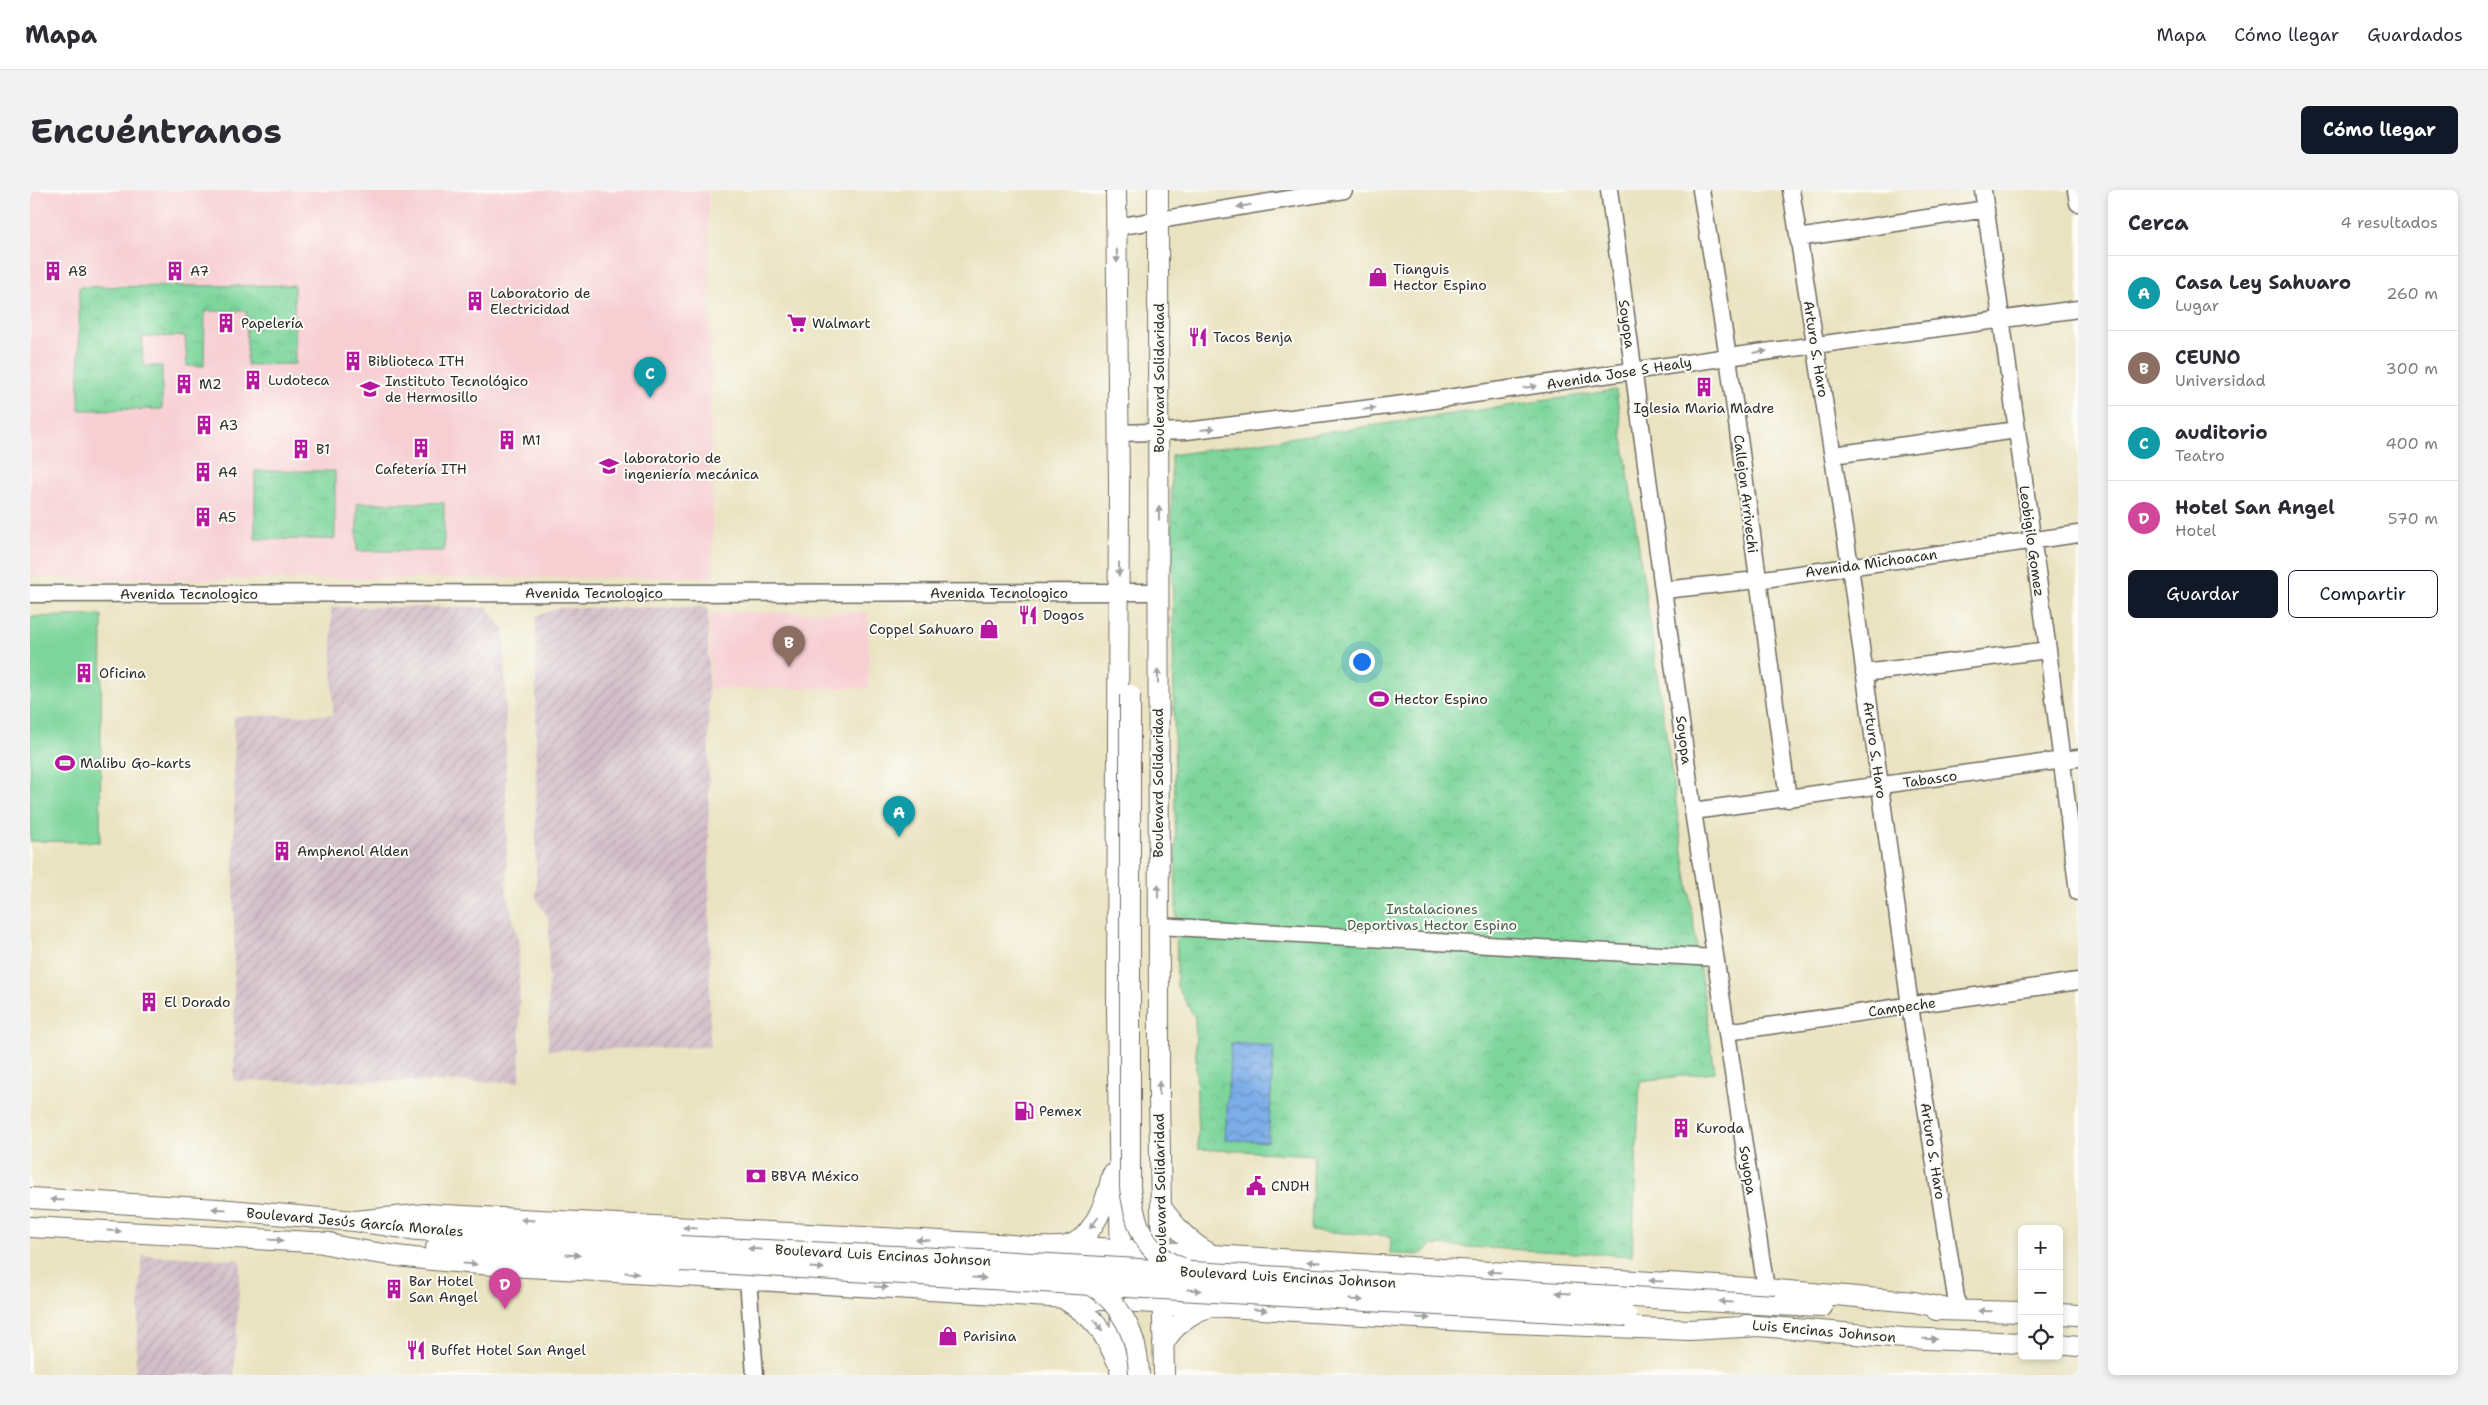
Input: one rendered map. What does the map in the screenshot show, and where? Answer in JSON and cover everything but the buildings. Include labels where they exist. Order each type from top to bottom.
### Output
[{"type":"main road","points":[[1116,190],[1119,433],[1118,1144],[1120,1370]]},
{"type":"main road","name":"Boulevard Solidaridad","points":[[1158,190],[1158,926],[1164,1375]]},
{"type":"main road","points":[[1118,645],[1130,673],[1130,1188],[1134,1216],[1143,1237],[1158,1256],[1179,1268],[1293,1296]]},
{"type":"main road","points":[[1067,1246],[1078,1240],[1099,1216],[1105,1203],[1118,1144]]},
{"type":"main road","name":"Boulevard Jesús García Morales","points":[[30,1198],[218,1208],[355,1221],[418,1230],[681,1253]]},
{"type":"main road","points":[[1161,1207],[1191,1242],[1213,1255]]},
{"type":"main road","points":[[355,1221],[426,1214],[997,1244],[1161,1250],[1770,1297]]},
{"type":"main road","name":"Boulevard Jesús García Morales","points":[[30,1227],[318,1242],[681,1253]]},
{"type":"main road","points":[[318,1242],[384,1255],[467,1264],[1060,1297],[1120,1302],[1656,1329],[1698,1330],[1759,1326]]},
{"type":"main road","name":"Boulevard Luis Encinas Johnson","points":[[681,1253],[1293,1296],[1627,1316]]},
{"type":"main road","name":"Boulevard Luis Encinas Johnson","points":[[681,1253],[980,1260],[1770,1297]]},
{"type":"main road","points":[[980,1260],[1055,1272],[1080,1278],[1096,1287],[1112,1301],[1125,1318],[1134,1338],[1138,1375]]},
{"type":"main road","points":[[1060,1297],[1094,1320],[1106,1337],[1120,1370]]},
{"type":"main road","name":"Luis Encinas Johnson","points":[[1770,1297],[1888,1311],[2018,1312]]},
{"type":"main road","points":[[1163,1344],[1178,1323],[1200,1310],[1212,1307]]},
{"type":"main road","points":[[2063,1314],[2078,1315]]},
{"type":"main road","name":"Luis Encinas Johnson","points":[[1627,1316],[1904,1338],[2018,1343]]},
{"type":"main road","points":[[2063,1344],[2078,1346]]},
{"type":"street","points":[[1116,227],[1344,190]]},
{"type":"street","name":"Soyopa","points":[[1609,190],[1693,811],[1770,1297]]},
{"type":"street","name":"Callejon Arrivechi","points":[[1701,190],[1728,357],[1788,799]]},
{"type":"street","name":"Arturo S. Haro","points":[[1791,190],[1850,566],[1953,1310]]},
{"type":"street","name":"Leobigilo Gomez","points":[[1982,190],[2048,650],[2060,760],[2078,892]]},
{"type":"street","points":[[2076,190],[2078,203]]},
{"type":"street","points":[[1798,238],[1986,209]]},
{"type":"street","name":"Avenida Jose S Healy","points":[[1119,433],[1186,431],[1411,403],[2078,309]]},
{"type":"street","points":[[1833,455],[2017,430]]},
{"type":"street","name":"Avenida Michoacan","points":[[1664,590],[1757,580],[2078,534]]},
{"type":"street","name":"Avenida Tecnologico","points":[[30,594],[1158,592]]},
{"type":"street","points":[[1864,673],[2048,650]]},
{"type":"street","name":"Tabasco","points":[[1693,811],[2078,758]]},
{"type":"street","points":[[1158,926],[1715,958]]},
{"type":"street","name":"Campeche","points":[[1727,1032],[2078,981]]},
{"type":"street","points":[[748,1279],[755,1375]]},
{"type":"shaded area","name":"Instituto Tecnológico de Hermosillo","points":[[30,190],[708,190],[713,577],[123,580],[30,577]]},
{"type":"shaded area","points":[[331,607],[488,607],[505,632],[507,894],[519,943],[520,1082],[234,1081],[234,716],[333,715]]},
{"type":"shaded area","points":[[708,607],[710,1047],[548,1050],[549,919],[536,898],[536,616],[559,608]]},
{"type":"shaded area","points":[[868,612],[869,688],[710,689],[710,613]]},
{"type":"shaded area","points":[[142,1255],[241,1260],[234,1375],[135,1375]]},
{"type":"green space","points":[[294,285],[295,364],[247,365],[246,311],[205,311],[204,366],[187,366],[185,336],[142,337],[143,366],[162,366],[162,409],[79,410],[79,287]]},
{"type":"green space","name":"Instalaciones Deportivas Hector Espino","points":[[1616,390],[1715,1072],[1640,1081],[1632,1256],[1433,1245],[1419,1255],[1390,1254],[1391,1236],[1311,1231],[1314,1155],[1198,1149],[1195,1018],[1177,987],[1171,455]]},
{"type":"green space","points":[[255,471],[335,471],[335,539],[255,539]]},
{"type":"green space","points":[[357,503],[444,503],[444,551],[357,551]]},
{"type":"green space","name":"Malibu Go-karts","points":[[102,615],[100,842],[30,841],[30,617]]},
{"type":"water","points":[[1231,1043],[1274,1046],[1268,1142],[1225,1139]]},
{"type":"place","name":"A8","points":[[53,271]]},
{"type":"place","name":"A7","points":[[175,271]]},
{"type":"place","name":"Tianguis Hector Espino","points":[[1378,277]]},
{"type":"place","name":"Laboratorio de Electricidad","points":[[475,301]]},
{"type":"place","name":"Papelería","points":[[226,323]]},
{"type":"place","name":"Walmart","points":[[797,323]]},
{"type":"place","name":"Tacos Benja","points":[[1198,337]]},
{"type":"place","name":"Biblioteca ITH","points":[[353,361]]},
{"type":"place","name":"Ludoteca","points":[[253,380]]},
{"type":"place","name":"M2","points":[[184,384]]},
{"type":"place","name":"Iglesia Maria Madre","points":[[1704,387]]},
{"type":"place","name":"Instituto Tecnológico de Hermosillo","points":[[370,389]]},
{"type":"place","name":"auditorio","points":[[650,398]]},
{"type":"place","name":"A3","points":[[204,425]]},
{"type":"place","name":"M1","points":[[507,440]]},
{"type":"place","name":"Cafetería ITH","points":[[421,448]]},
{"type":"place","name":"B1","points":[[301,449]]},
{"type":"place","name":"laboratorio de ingeniería mecánica","points":[[609,466]]},
{"type":"place","name":"A4","points":[[203,472]]},
{"type":"place","name":"A5","points":[[203,517]]},
{"type":"place","name":"Dogos","points":[[1028,615]]},
{"type":"place","name":"Coppel Sahuaro","points":[[989,629]]},
{"type":"place","name":"CEUNO","points":[[789,667]]},
{"type":"place","name":"Oficina","points":[[84,673]]},
{"type":"place","name":"Hector Espino","points":[[1379,699]]},
{"type":"place","name":"Malibu Go-karts","points":[[65,763]]},
{"type":"place","name":"Casa Ley Sahuaro","points":[[899,837]]},
{"type":"place","name":"Amphenol Alden","points":[[282,851]]},
{"type":"place","name":"El Dorado","points":[[149,1002]]},
{"type":"place","name":"Pemex","points":[[1024,1111]]},
{"type":"place","name":"Kuroda","points":[[1681,1128]]},
{"type":"place","name":"BBVA México","points":[[756,1176]]},
{"type":"place","name":"CNDH","points":[[1256,1186]]},
{"type":"place","name":"Bar Hotel San Angel","points":[[394,1289]]},
{"type":"place","name":"Hotel San Angel","points":[[505,1309]]},
{"type":"place","name":"Parisina","points":[[948,1336]]},
{"type":"place","name":"Buffet Hotel San Angel","points":[[416,1350]]}]
